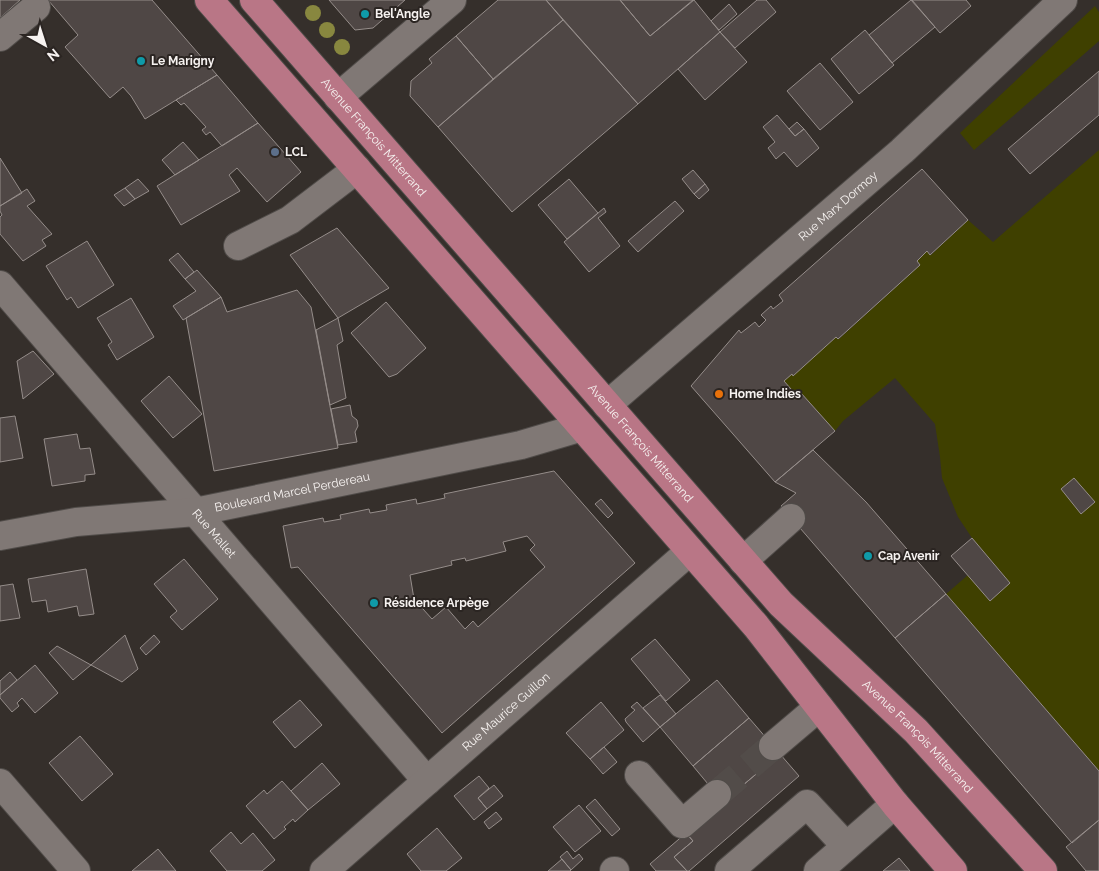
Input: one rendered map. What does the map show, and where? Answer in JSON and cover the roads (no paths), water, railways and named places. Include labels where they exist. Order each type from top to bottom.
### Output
[{"type":"main road","points":[[209,0],[756,626],[895,804],[953,871]]},
{"type":"main road","name":"Avenue François Mitterrand","points":[[254,0],[781,604],[916,731],[1042,871]]},
{"type":"street","points":[[338,97],[452,0]]},
{"type":"street","name":"Rue Marx Dormoy","points":[[608,405],[902,151],[1063,0]]},
{"type":"street","points":[[0,37],[36,7]]},
{"type":"street","points":[[238,246],[290,220],[356,169]]},
{"type":"street","name":"Rue Mallet","points":[[0,285],[427,781]]},
{"type":"street","name":"Boulevard Marcel Perdereau","points":[[0,536],[76,522],[196,512],[521,445],[582,427]]},
{"type":"street","points":[[743,561],[791,518]]},
{"type":"street","name":"Rue Maurice Guillon","points":[[324,871],[690,551]]},
{"type":"street","points":[[773,746],[819,707]]},
{"type":"street","points":[[640,775],[682,824],[717,794]]},
{"type":"street","points":[[0,783],[76,871]]},
{"type":"street","points":[[729,871],[808,804],[846,846]]},
{"type":"street","points":[[818,871],[895,804]]},
{"type":"tunnel","points":[[717,794],[773,746]]},
{"type":"place","name":"Bel'Angle","points":[[365,14]]},
{"type":"place","name":"Le Marigny","points":[[141,61]]},
{"type":"place","name":"LCL","points":[[275,152]]},
{"type":"place","name":"Home Indies","points":[[719,394]]},
{"type":"place","name":"Cap Avenir","points":[[868,556]]},
{"type":"place","name":"Résidence Arpège","points":[[374,603]]}]
